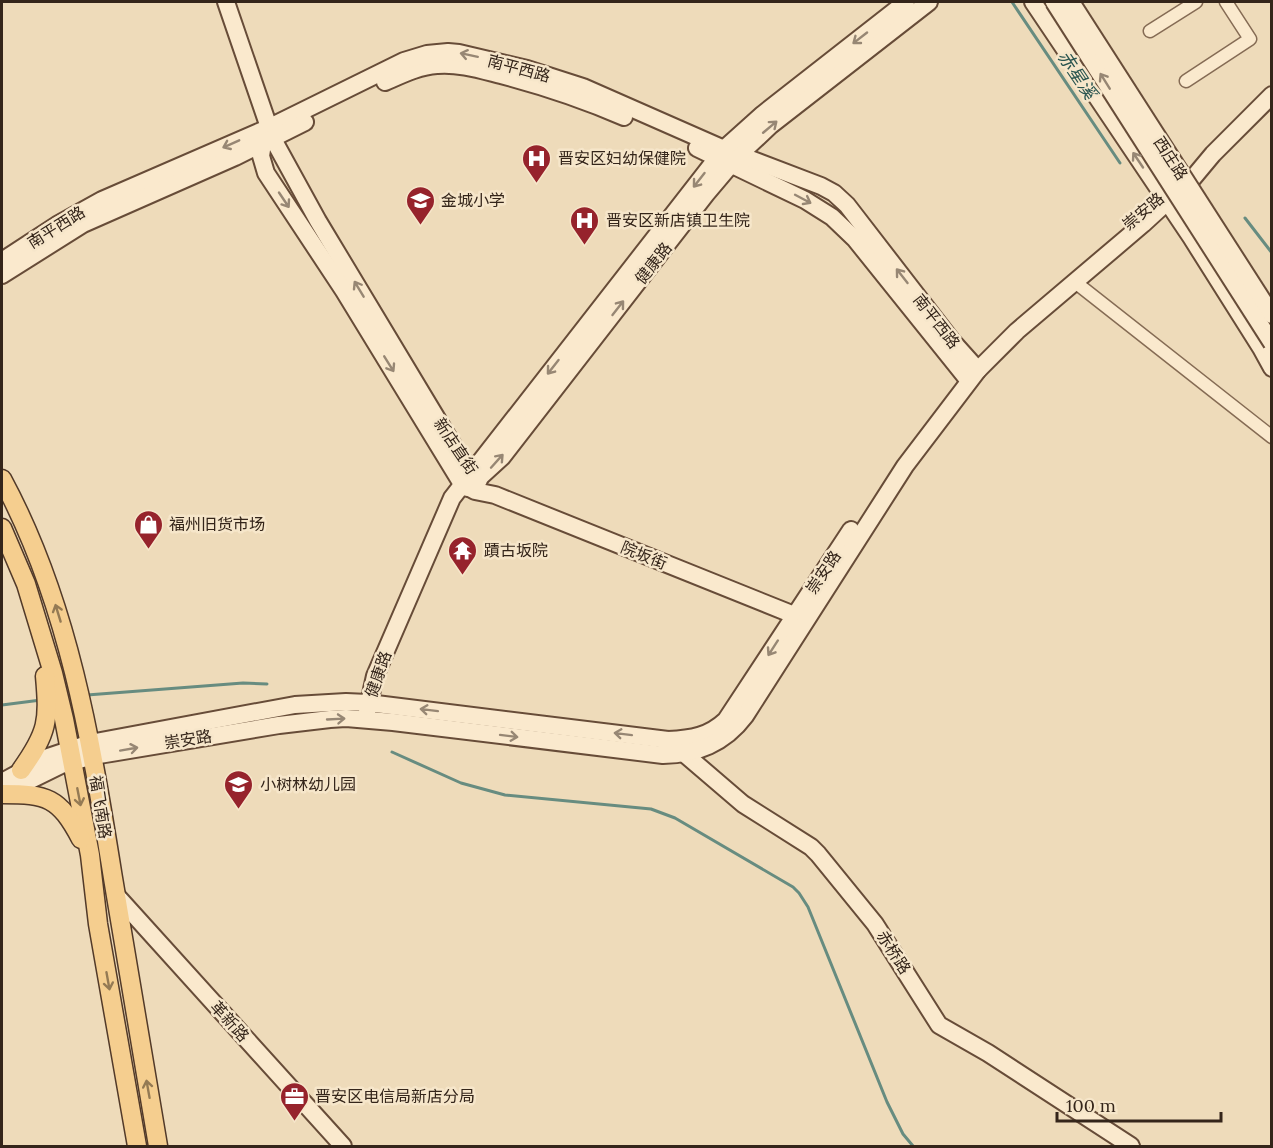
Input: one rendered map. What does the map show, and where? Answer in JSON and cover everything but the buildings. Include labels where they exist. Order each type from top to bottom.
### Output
[{"type":"main road","name":"福飞南路","points":[[2,479],[45,573],[74,669],[92,749],[158,1146]]},
{"type":"main road","name":"福飞南路","points":[[2,528],[26,584],[42,634],[49,673],[64,719],[90,855],[98,924],[137,1146]]},
{"type":"main road","points":[[21,770],[41,738],[46,724],[49,673]]},
{"type":"main road","points":[[2,794],[29,794],[51,800],[72,821],[90,855]]},
{"type":"street","name":"新店直街","points":[[225,2],[268,137],[454,447],[470,481]]},
{"type":"street","name":"健康路","points":[[368,711],[378,669],[452,498],[470,481],[763,114],[906,2]]},
{"type":"street","name":"健康路","points":[[727,157],[929,2]]},
{"type":"street","points":[[1033,2],[1165,199],[1262,348],[1272,368]]},
{"type":"street","points":[[1054,2],[1272,343]]},
{"type":"street","points":[[1073,2],[1272,299]]},
{"type":"street","name":"西庄路","points":[[1073,2],[1272,315]]},
{"type":"street","points":[[1150,32],[1196,2]]},
{"type":"street","points":[[1186,81],[1250,39],[1226,2]]},
{"type":"street","name":"南平西路","points":[[2,275],[83,224],[268,137],[404,61],[427,54],[448,52],[499,61],[565,80],[727,157],[821,186],[842,199],[970,372]]},
{"type":"street","name":"崇安路","points":[[92,749],[305,721],[346,718],[368,711],[668,740],[704,735],[726,720],[912,439],[970,372],[1075,282],[1191,176],[1272,95]]},
{"type":"street","name":"新店直街","points":[[268,137],[261,156],[266,173],[470,481],[495,495]]},
{"type":"street","name":"南平西路","points":[[2,261],[57,225],[102,200],[268,137]]},
{"type":"street","name":"崇安路","points":[[71,755],[279,707],[335,702],[368,711],[663,755],[699,751],[716,743],[733,730],[745,716],[905,466],[994,339],[1165,199]]},
{"type":"street","points":[[1075,282],[1272,437]]},
{"type":"street","name":"院坂街","points":[[495,495],[794,615]]},
{"type":"street","name":"赤桥路","points":[[668,740],[743,804],[811,847],[818,854],[875,924],[939,1025],[988,1053],[1131,1146]]},
{"type":"street","points":[[2,782],[21,770],[71,755]]},
{"type":"street","points":[[2,794],[48,771],[71,755]]},
{"type":"street","name":"革新路","points":[[116,896],[343,1146]]},
{"type":"waterway","name":"赤星溪","points":[[1012,2],[1120,163]]},
{"type":"waterway","name":"赤星溪","points":[[1245,218],[1272,253]]},
{"type":"waterway","points":[[87,695],[243,683],[267,684]]},
{"type":"waterway","points":[[2,705],[41,700]]},
{"type":"waterway","points":[[392,752],[461,783],[505,795],[651,809],[675,818],[793,887],[808,907],[887,1102],[903,1134],[913,1146]]},
{"type":"place","name":"晋安区妇幼保健院","points":[[537,184]]},
{"type":"place","name":"金城小学","points":[[420,226]]},
{"type":"place","name":"晋安区新店镇卫生院","points":[[585,246]]},
{"type":"place","name":"福州旧货市场","points":[[148,550]]},
{"type":"place","name":"蹟古坂院","points":[[463,576]]},
{"type":"place","name":"小树林幼儿园","points":[[239,810]]},
{"type":"place","name":"晋安区电信局新店分局","points":[[294,1122]]}]
